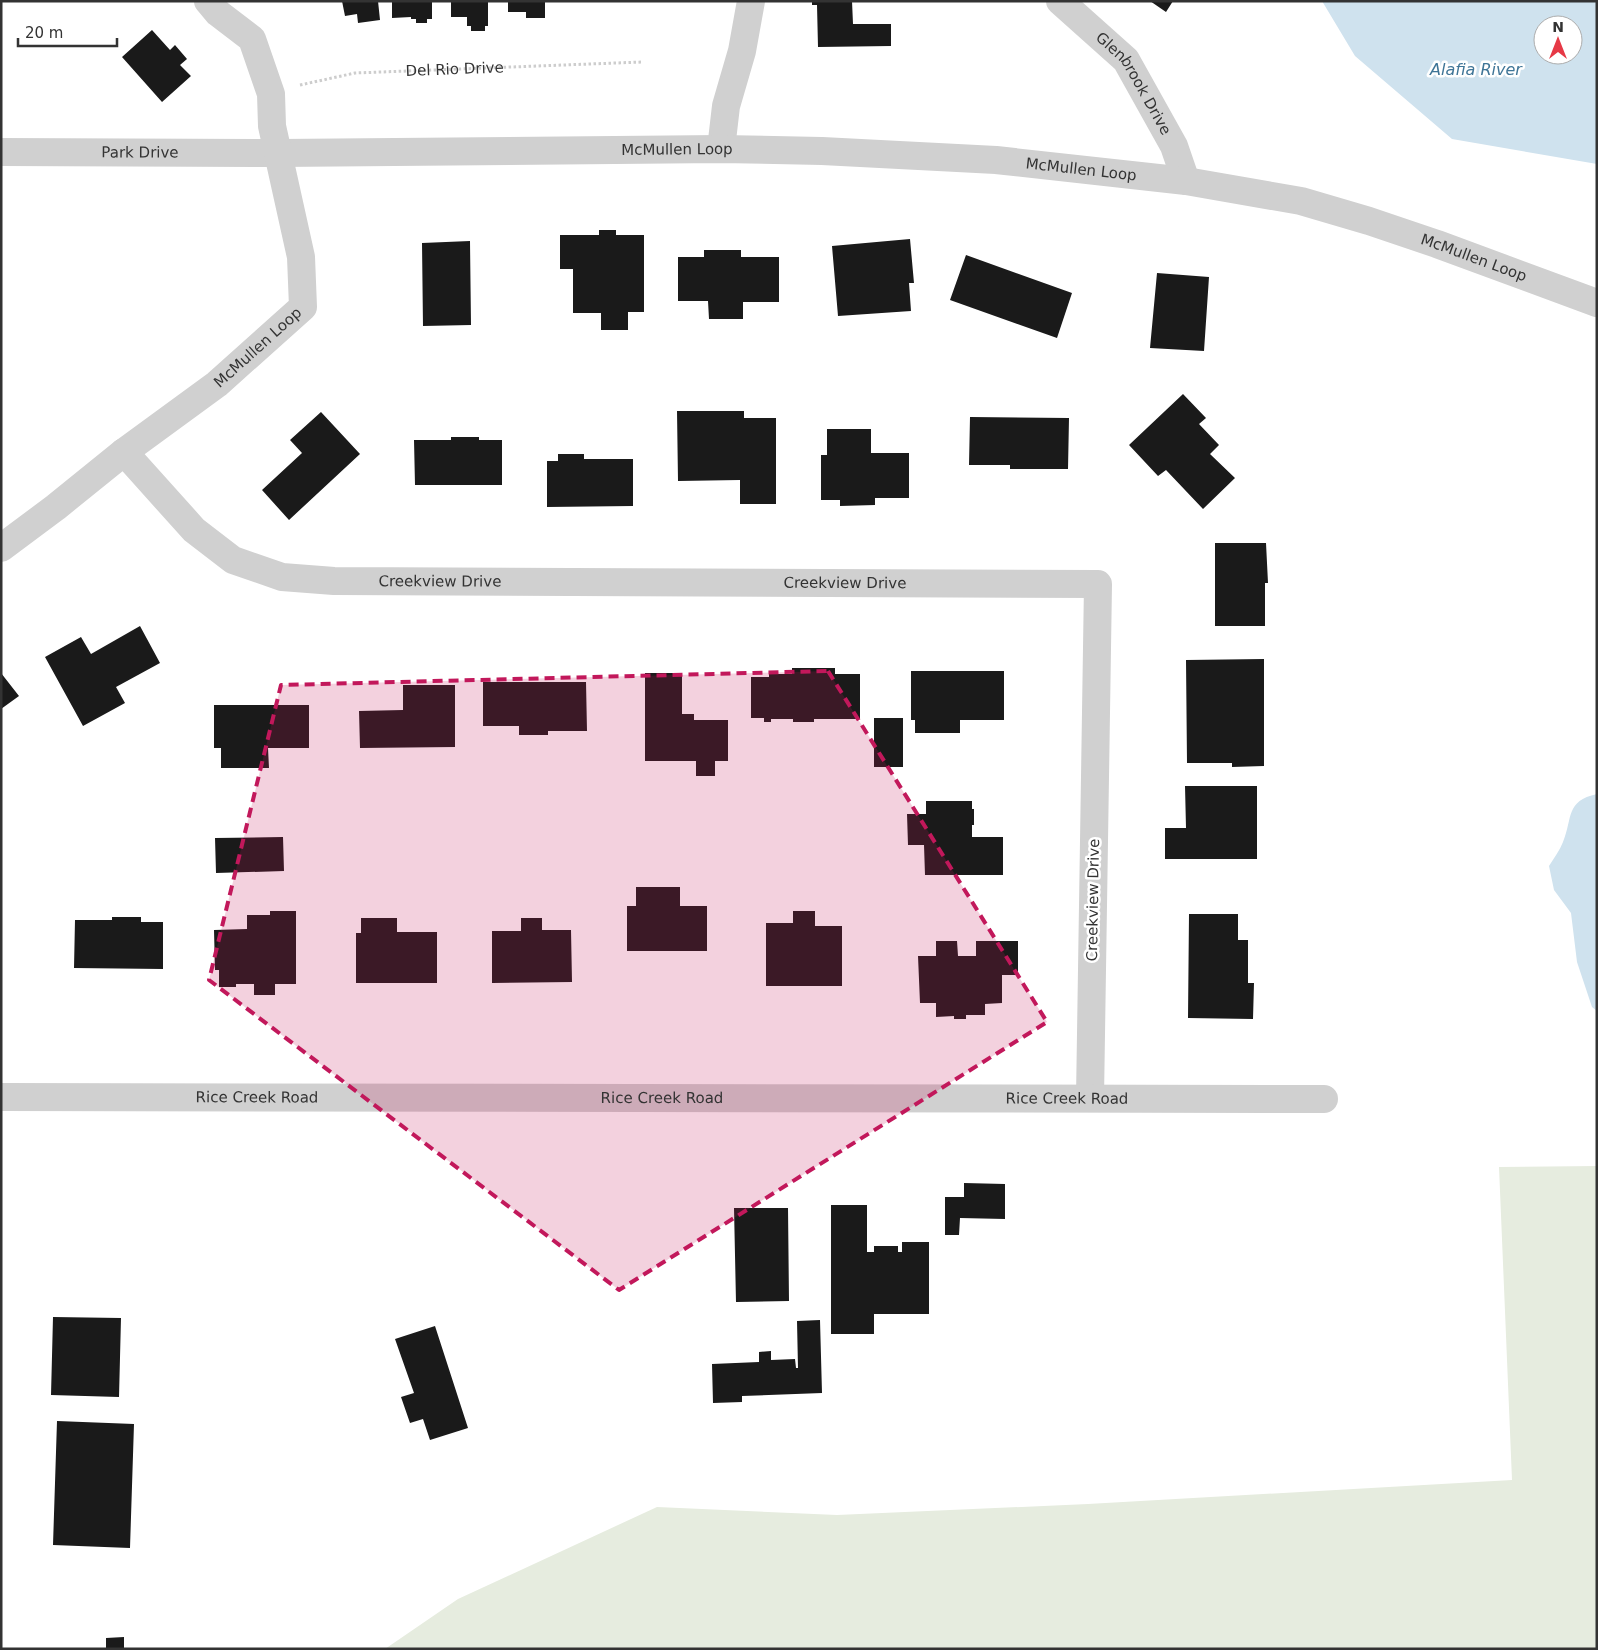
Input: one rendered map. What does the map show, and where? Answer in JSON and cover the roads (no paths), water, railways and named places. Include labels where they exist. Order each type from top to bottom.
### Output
[{"type":"street","points":[[208,1],[218,13],[252,38],[271,94],[272,126],[279,154]]},
{"type":"street","points":[[721,149],[726,106],[742,51],[752,1]]},
{"type":"street","name":"Glenbrook Drive","points":[[1060,1],[1126,60],[1174,146],[1186,181]]},
{"type":"street","name":"McMullen Loop","points":[[1,548],[56,507],[124,452],[217,384],[303,307],[301,257],[279,154],[721,149],[832,151],[996,160],[1072,167],[1186,181],[1301,201],[1369,220],[1597,303]]},
{"type":"street","name":"Park Drive","points":[[1,152],[279,154]]},
{"type":"street","name":"Creekview Drive","points":[[124,452],[194,530],[233,560],[282,577],[344,581],[1098,584],[1090,1098]]},
{"type":"street","name":"Rice Creek Road","points":[[1,1097],[1324,1098]]},
{"type":"water","name":"Alafia River","points":[[1322,1],[1597,1],[1597,164],[1452,139],[1355,56]]},
{"type":"water","points":[[1597,794],[1597,1011],[1592,1007],[1577,962],[1571,913],[1554,890],[1549,866],[1562,845],[1575,806],[1587,797]]}]
